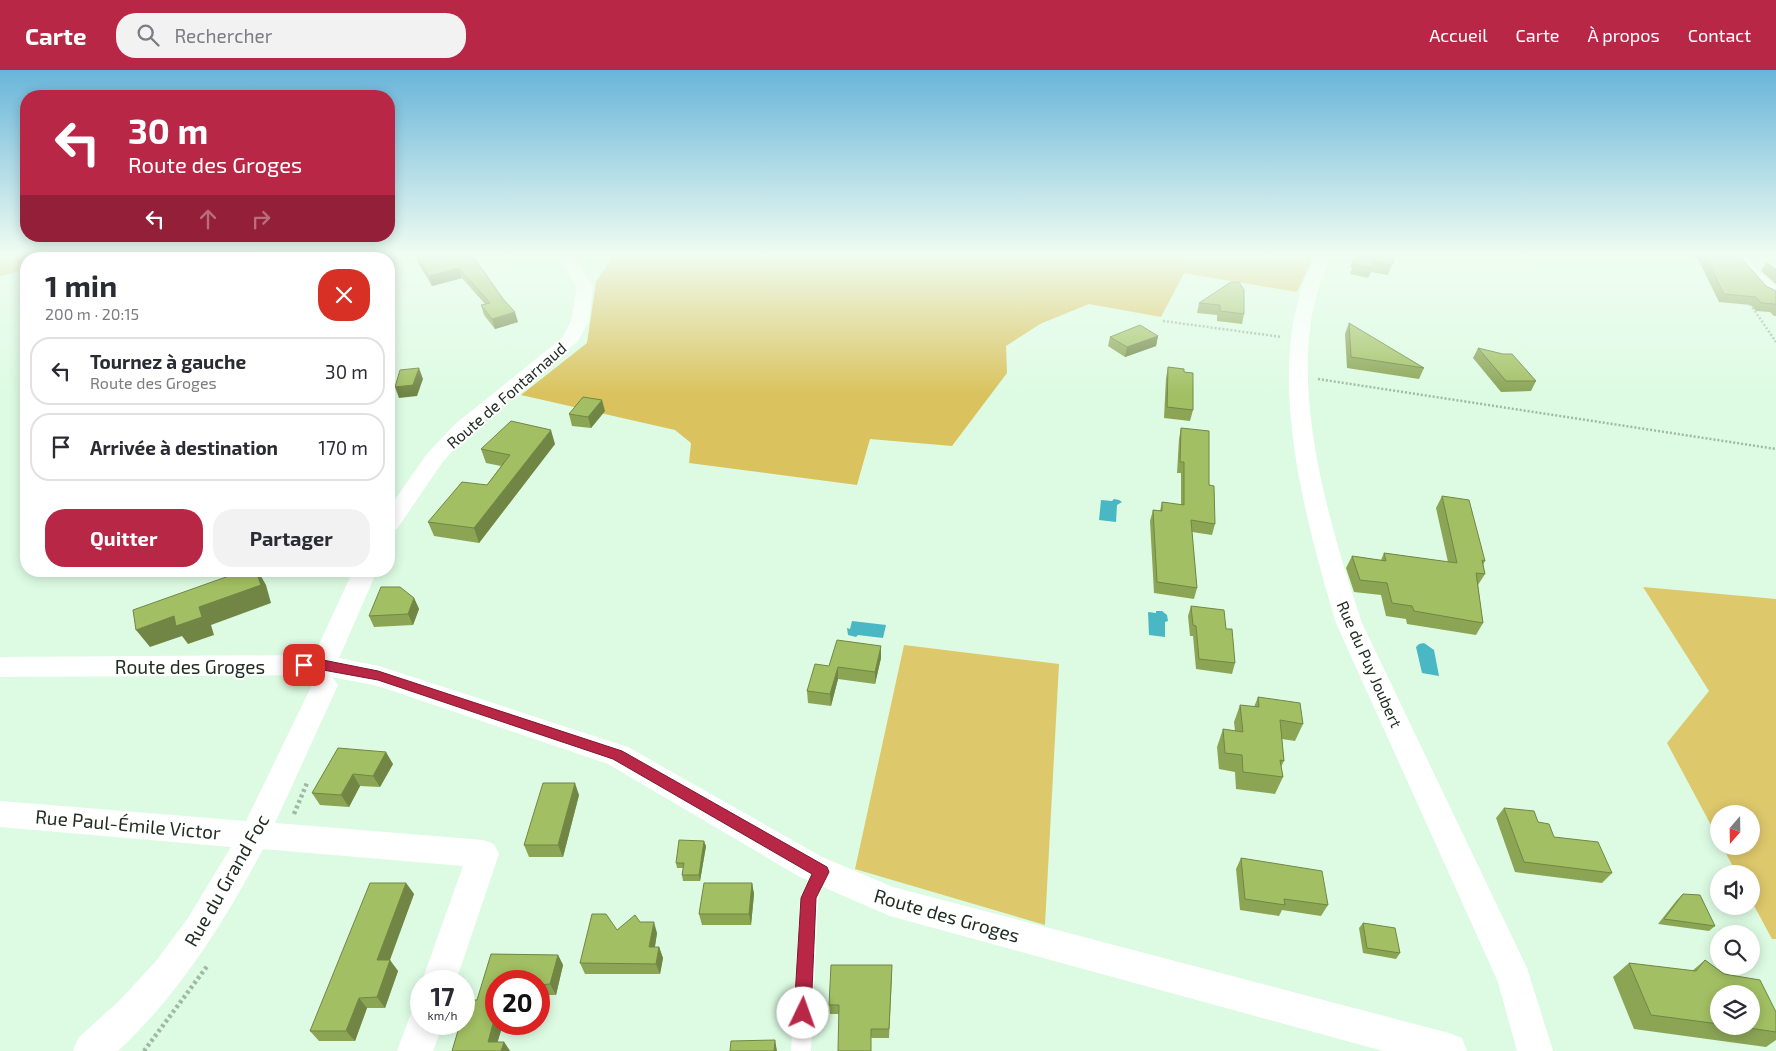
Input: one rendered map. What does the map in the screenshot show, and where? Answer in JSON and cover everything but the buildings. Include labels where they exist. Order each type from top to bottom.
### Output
[{"type":"street","name":"Route de Fontarnaud","points":[[395,515],[434,459],[461,429],[568,341],[580,321],[583,302]]},
{"type":"street","name":"Rue du Puy Joubert","points":[[1306,302],[1300,339],[1297,376],[1307,455],[1329,563],[1349,622],[1516,980],[1535,1046],[1534,1051]]},
{"type":"street","points":[[324,675],[363,577]]},
{"type":"street","name":"Route des Groges","points":[[0,667],[378,676],[618,755],[821,872],[890,901],[1449,1051]]},
{"type":"street","name":"Rue du Grand Foc","points":[[91,1051],[110,1036],[158,987],[194,940],[256,835],[324,675]]},
{"type":"street","name":"Rue Paul-Émile Victor","points":[[0,814],[482,854],[443,970]]},
{"type":"street","points":[[415,1051],[421,1035]]},
{"type":"lane","points":[[800,1051],[809,898],[821,872]]},
{"type":"path","points":[[1749,302],[1776,342]]},
{"type":"path","points":[[1163,321],[1300,339]]},
{"type":"path","points":[[1297,376],[1776,449]]},
{"type":"shaded area","points":[[593,302],[1169,302],[1161,317],[1089,304],[1040,324],[1006,346],[1007,373],[952,446],[870,439],[857,485],[689,463],[691,443],[675,430],[521,395],[587,343]]},
{"type":"shaded area","points":[[1643,587],[1776,599],[1776,939],[1772,939],[1759,915],[1760,865],[1732,865],[1727,855],[1760,855],[1760,805],[1710,805],[1710,823],[1667,743],[1709,691]]},
{"type":"shaded area","points":[[904,645],[1059,664],[1045,925],[855,869]]},
{"type":"water","points":[[1114,499],[1122,502],[1117,505],[1116,522],[1099,520],[1101,500],[1112,501]]},
{"type":"water","points":[[1156,611],[1162,611],[1167,615],[1168,621],[1165,622],[1165,637],[1149,635],[1148,612],[1156,613]]},
{"type":"water","points":[[852,621],[886,625],[883,638],[848,635],[847,628],[850,629]]},
{"type":"water","points":[[1424,643],[1434,650],[1439,676],[1422,673],[1416,647]]},
{"type":"route","points":[[304,665],[323,665],[351,669],[378,676],[618,755],[821,872],[809,898],[803,1013]]}]
